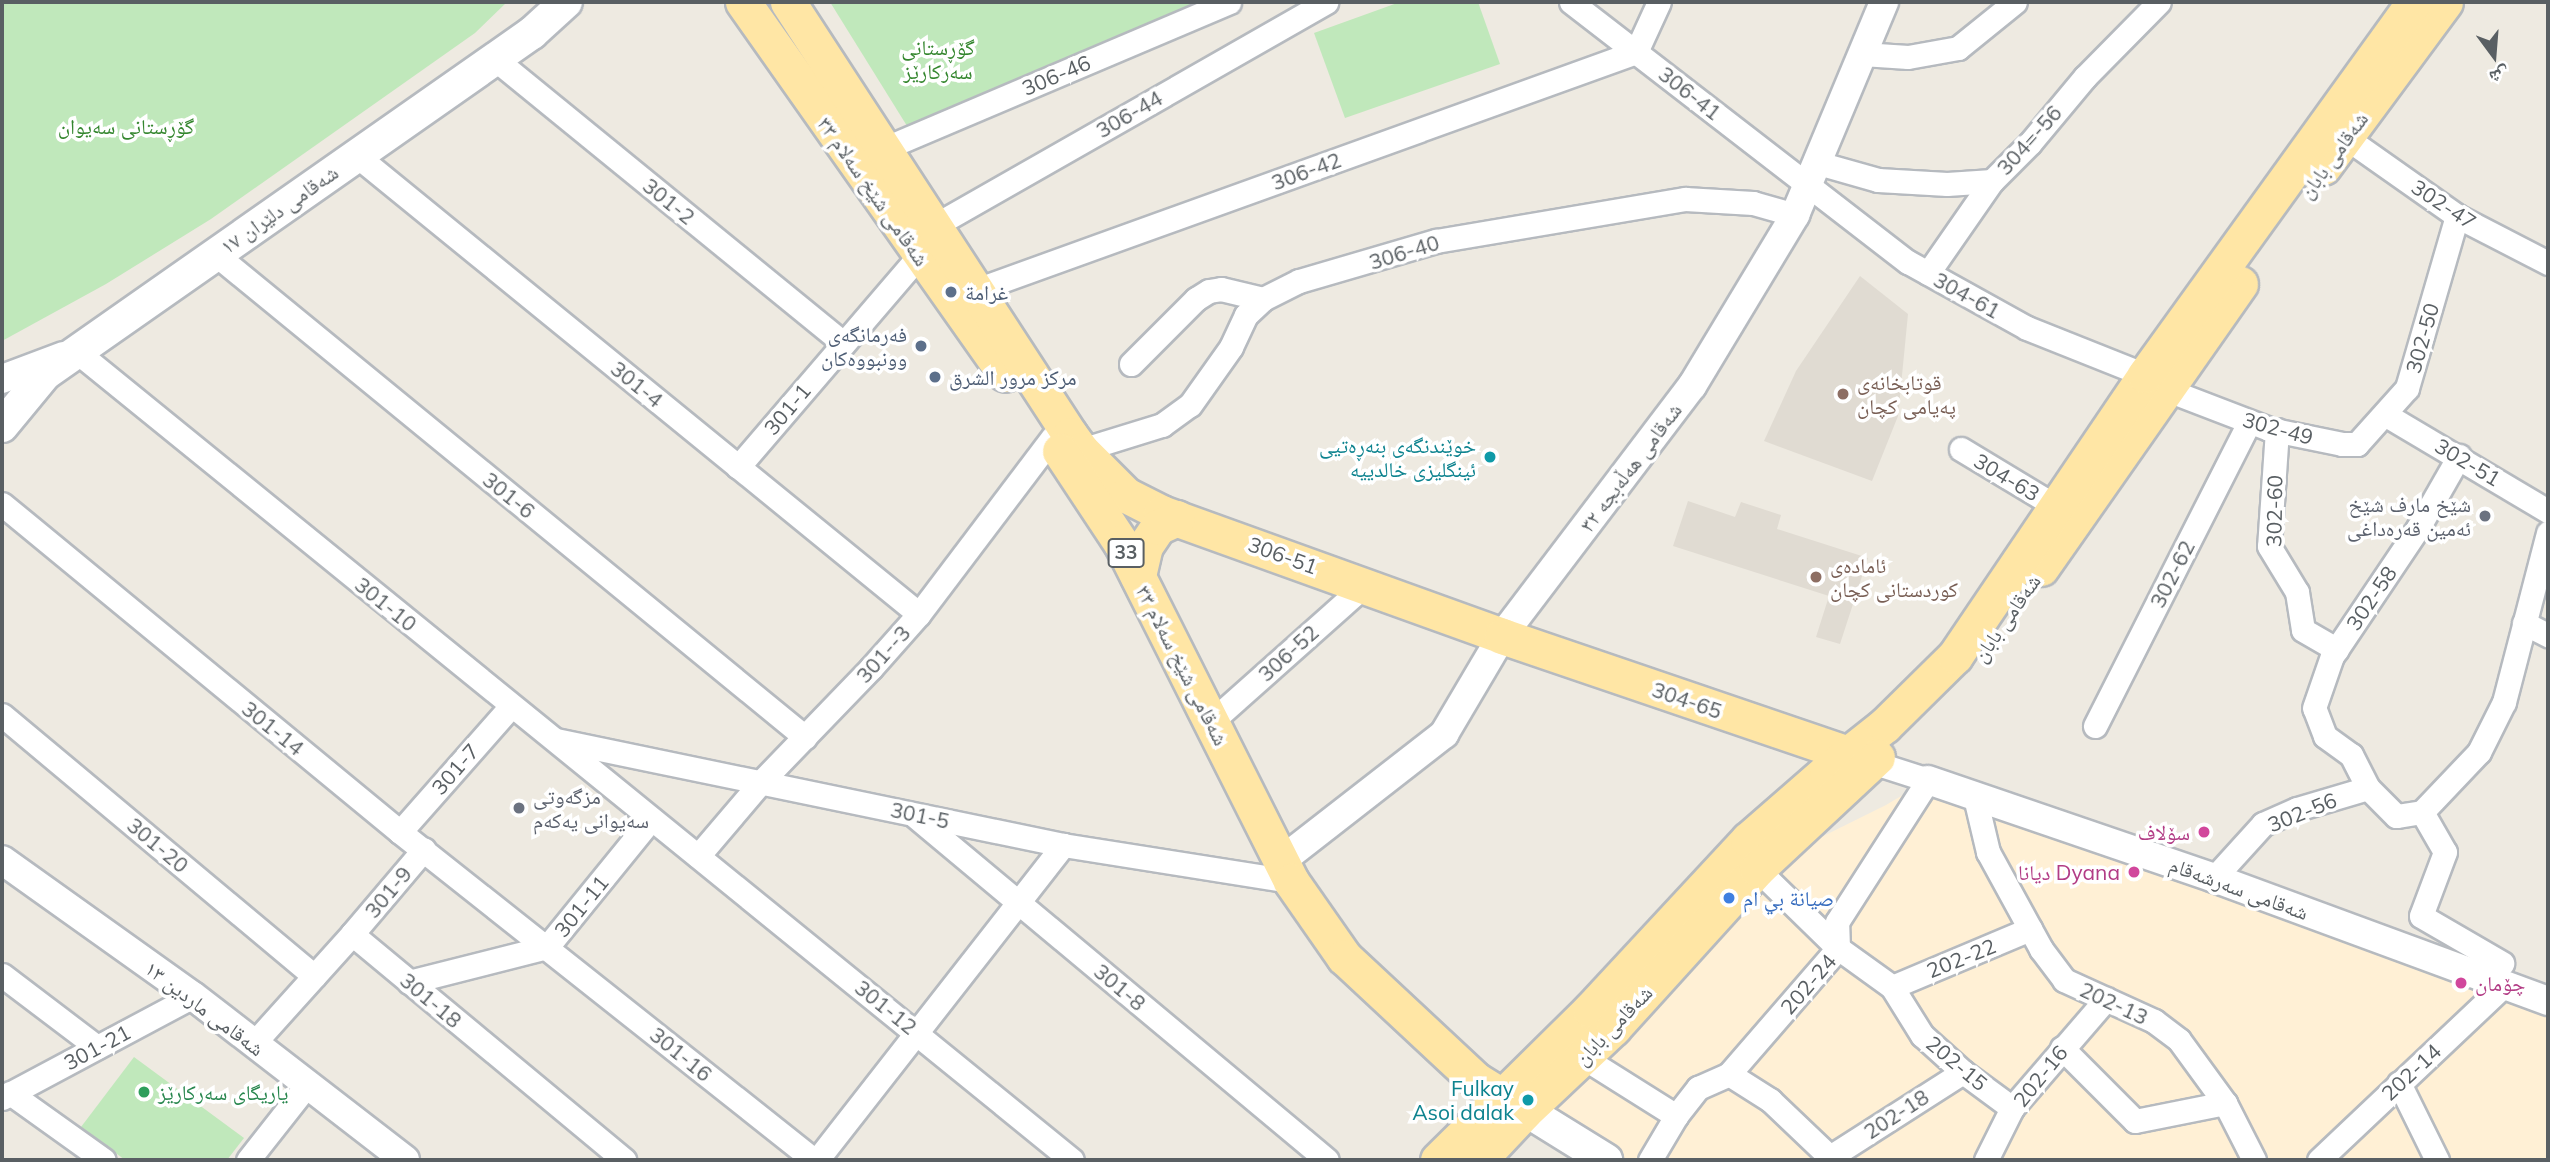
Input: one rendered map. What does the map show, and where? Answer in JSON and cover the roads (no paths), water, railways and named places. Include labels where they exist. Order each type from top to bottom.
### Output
[{"type":"main road","name":"شەقامی دلێران ١٧","points":[[2,426],[45,374],[214,253],[532,33],[566,2]]},
{"type":"main road","name":"شەقامی شێخ سەلام ٣٣","points":[[743,2],[926,241],[1066,444],[1121,543],[1286,871],[1344,957],[1476,1080],[1513,1103]]},
{"type":"main road","name":"شەقامی شێخ سەلام ٣٣","points":[[788,2],[883,149],[926,241],[976,290],[1003,352]]},
{"type":"main road","points":[[1438,1160],[1513,1103],[1590,1010],[1748,840],[1860,758],[1885,725],[1955,656],[2054,505],[2155,382],[2414,2]]},
{"type":"main road","name":"شەقامی بابان","points":[[1479,1160],[1513,1103],[1584,1058],[1860,758],[1972,667],[2155,382],[2356,124],[2445,2]]},
{"type":"main road","points":[[2356,124],[2463,2]]},
{"type":"main road","name":"306-51","points":[[1066,444],[1126,495],[1146,507],[1502,636]]},
{"type":"main road","points":[[1138,576],[1145,546],[1158,527],[1177,518]]},
{"type":"main road","name":"304-65","points":[[1502,636],[1860,758]]},
{"type":"main road","points":[[1513,1103],[1606,1160]]},
{"type":"street","name":"306-46","points":[[883,149],[1229,2]]},
{"type":"street","name":"306-44","points":[[926,241],[1326,2]]},
{"type":"street","name":"306-41","points":[[1571,2],[1636,52],[1813,174]]},
{"type":"street","points":[[1636,52],[1659,2]]},
{"type":"street","name":"شەقامی هەڵەبجە ٣٢","points":[[1286,871],[1444,734],[1502,636],[1692,386],[1795,215],[1884,2]]},
{"type":"street","points":[[1862,54],[1908,57],[1958,48],[2015,2]]},
{"type":"street","name":"304=-56","points":[[1813,174],[1947,184],[1992,181],[2030,143],[2085,78],[2159,2]]},
{"type":"street","name":"306-42","points":[[976,290],[1636,52]]},
{"type":"street","name":"301-2","points":[[495,59],[843,343]]},
{"type":"street","name":"302-47","points":[[2356,124],[2456,216],[2548,263]]},
{"type":"street","name":"301-4","points":[[356,155],[919,614]]},
{"type":"street","name":"304-61","points":[[1813,174],[1908,262],[2027,328],[2155,382],[2200,405]]},
{"type":"street","points":[[1928,273],[1992,181]]},
{"type":"street","name":"306-40","points":[[1066,444],[1162,425],[1190,405],[1231,347],[1246,315],[1263,299],[1299,281],[1436,241],[1685,199],[1753,203],[1795,215]]},
{"type":"street","name":"302-50","points":[[2357,444],[2386,415],[2407,388],[2456,216]]},
{"type":"street","name":"301-1","points":[[738,467],[926,241]]},
{"type":"street","name":"301-6","points":[[214,253],[805,737]]},
{"type":"street","points":[[1130,364],[1177,316],[1209,291],[1221,289],[1263,299]]},
{"type":"street","points":[[2,379],[76,351]]},
{"type":"street","name":"301-10","points":[[76,351],[698,856]]},
{"type":"street","name":"302-49","points":[[2200,405],[2277,430],[2342,444],[2357,444]]},
{"type":"street","name":"302-51","points":[[2386,415],[2548,511]]},
{"type":"street","name":"302-62","points":[[2095,726],[2249,422]]},
{"type":"street","name":"302-60","points":[[2277,430],[2269,546],[2297,592],[2303,629],[2337,650]]},
{"type":"street","name":"301--3","points":[[698,856],[761,782],[919,614],[1066,444]]},
{"type":"street","name":"304-63","points":[[1961,449],[2054,505]]},
{"type":"street","name":"302-58","points":[[2368,788],[2351,755],[2325,736],[2314,708],[2337,650],[2418,528],[2459,456]]},
{"type":"street","name":"301-14","points":[[2,505],[400,832],[547,947]]},
{"type":"street","points":[[2368,788],[2396,816],[2422,812],[2479,752],[2504,702],[2548,533]]},
{"type":"street","name":"306-52","points":[[1211,722],[1364,585]]},
{"type":"street","points":[[2524,623],[2548,635]]},
{"type":"street","name":"301-7","points":[[400,832],[510,706]]},
{"type":"street","name":"301-20","points":[[2,715],[314,976]]},
{"type":"street","name":"301-5","points":[[551,738],[1063,845],[1286,871]]},
{"type":"street","points":[[1860,758],[1928,780]]},
{"type":"street","name":"شەقامی سەرشەقام","points":[[1928,780],[2503,974],[2548,1001]]},
{"type":"street","name":"202-24","points":[[1650,1160],[1676,1116],[1698,1088],[1729,1074],[1838,948],[1838,922],[1928,780]]},
{"type":"street","name":"302-56","points":[[2214,878],[2263,824],[2297,809],[2368,788]]},
{"type":"street","name":"202-13","points":[[1975,797],[1988,852],[2030,929],[2064,980],[2154,1021],[2179,1040],[2225,1103],[2255,1160]]},
{"type":"street","points":[[2422,812],[2445,852],[2421,916],[2503,974]]},
{"type":"street","name":"301-8","points":[[912,814],[1327,1160]]},
{"type":"street","name":"301-11","points":[[409,982],[547,947],[651,819]]},
{"type":"street","points":[[815,1160],[919,1033],[1063,845]]},
{"type":"street","name":"301-9","points":[[352,934],[424,849]]},
{"type":"street","name":"301-12","points":[[698,856],[1072,1160]]},
{"type":"street","name":"شەقامی ماردین ١٣","points":[[2,860],[193,996],[405,1160]]},
{"type":"street","name":"202-15","points":[[1757,869],[1838,948],[1892,987],[1922,1035],[1963,1072],[2012,1108]]},
{"type":"street","name":"202-22","points":[[1892,987],[2030,929]]},
{"type":"street","points":[[254,1043],[352,934]]},
{"type":"street","name":"301-18","points":[[352,934],[624,1160]]},
{"type":"street","name":"301-16","points":[[547,947],[815,1160]]},
{"type":"street","name":"202-14","points":[[2319,1160],[2399,1083],[2503,974]]},
{"type":"street","points":[[2,975],[97,1047]]},
{"type":"street","name":"301-21","points":[[6,1096],[193,996]]},
{"type":"street","name":"202-16","points":[[1986,1160],[2012,1108],[2106,999]]},
{"type":"street","points":[[2062,1048],[2135,1121],[2225,1103]]},
{"type":"street","points":[[1584,1058],[1676,1116]]},
{"type":"street","name":"202-18","points":[[1831,1159],[1963,1072]]},
{"type":"street","points":[[1729,1074],[1770,1100],[1831,1159]]},
{"type":"street","points":[[2399,1083],[2437,1160]]},
{"type":"street","points":[[248,1160],[307,1085]]},
{"type":"street","points":[[6,1096],[104,1160]]},
{"type":"place","name":"غرامة","points":[[951,292]]},
{"type":"place","name":"فەرمانگەی وونبووەکان","points":[[921,346]]},
{"type":"place","name":"مرکز مرور الشرق","points":[[935,377]]},
{"type":"place","name":"قوتابخانەی پەیامی کچان","points":[[1843,394]]},
{"type":"place","name":"خوێندنگەی بنەڕەتیی ئینگلیزی خالدییە","points":[[1490,457]]},
{"type":"place","name":"شێخ مارف شێخ ئەمین قەرەداغی","points":[[2485,516]]},
{"type":"place","name":"ئامادەی کوردستانی کچان","points":[[1816,577]]},
{"type":"place","name":"مزگەوتی سەیوانی یەکەم","points":[[519,808]]},
{"type":"place","name":"سۆلاف","points":[[2204,832]]},
{"type":"place","name":"دیانا Dyana","points":[[2134,872]]},
{"type":"place","name":"صيانة بي ام","points":[[1729,898]]},
{"type":"place","name":"چۆمان","points":[[2461,983]]},
{"type":"place","name":"یاریگای سەرکارێز","points":[[144,1092]]},
{"type":"place","name":"Fulkay Asoi dalak","points":[[1528,1100]]},
{"type":"park label","name":"گۆڕستانی سەرکارێز","points":[[938,59]]},
{"type":"park label","name":"گۆڕستانی سەیوان","points":[[126,126]]}]
